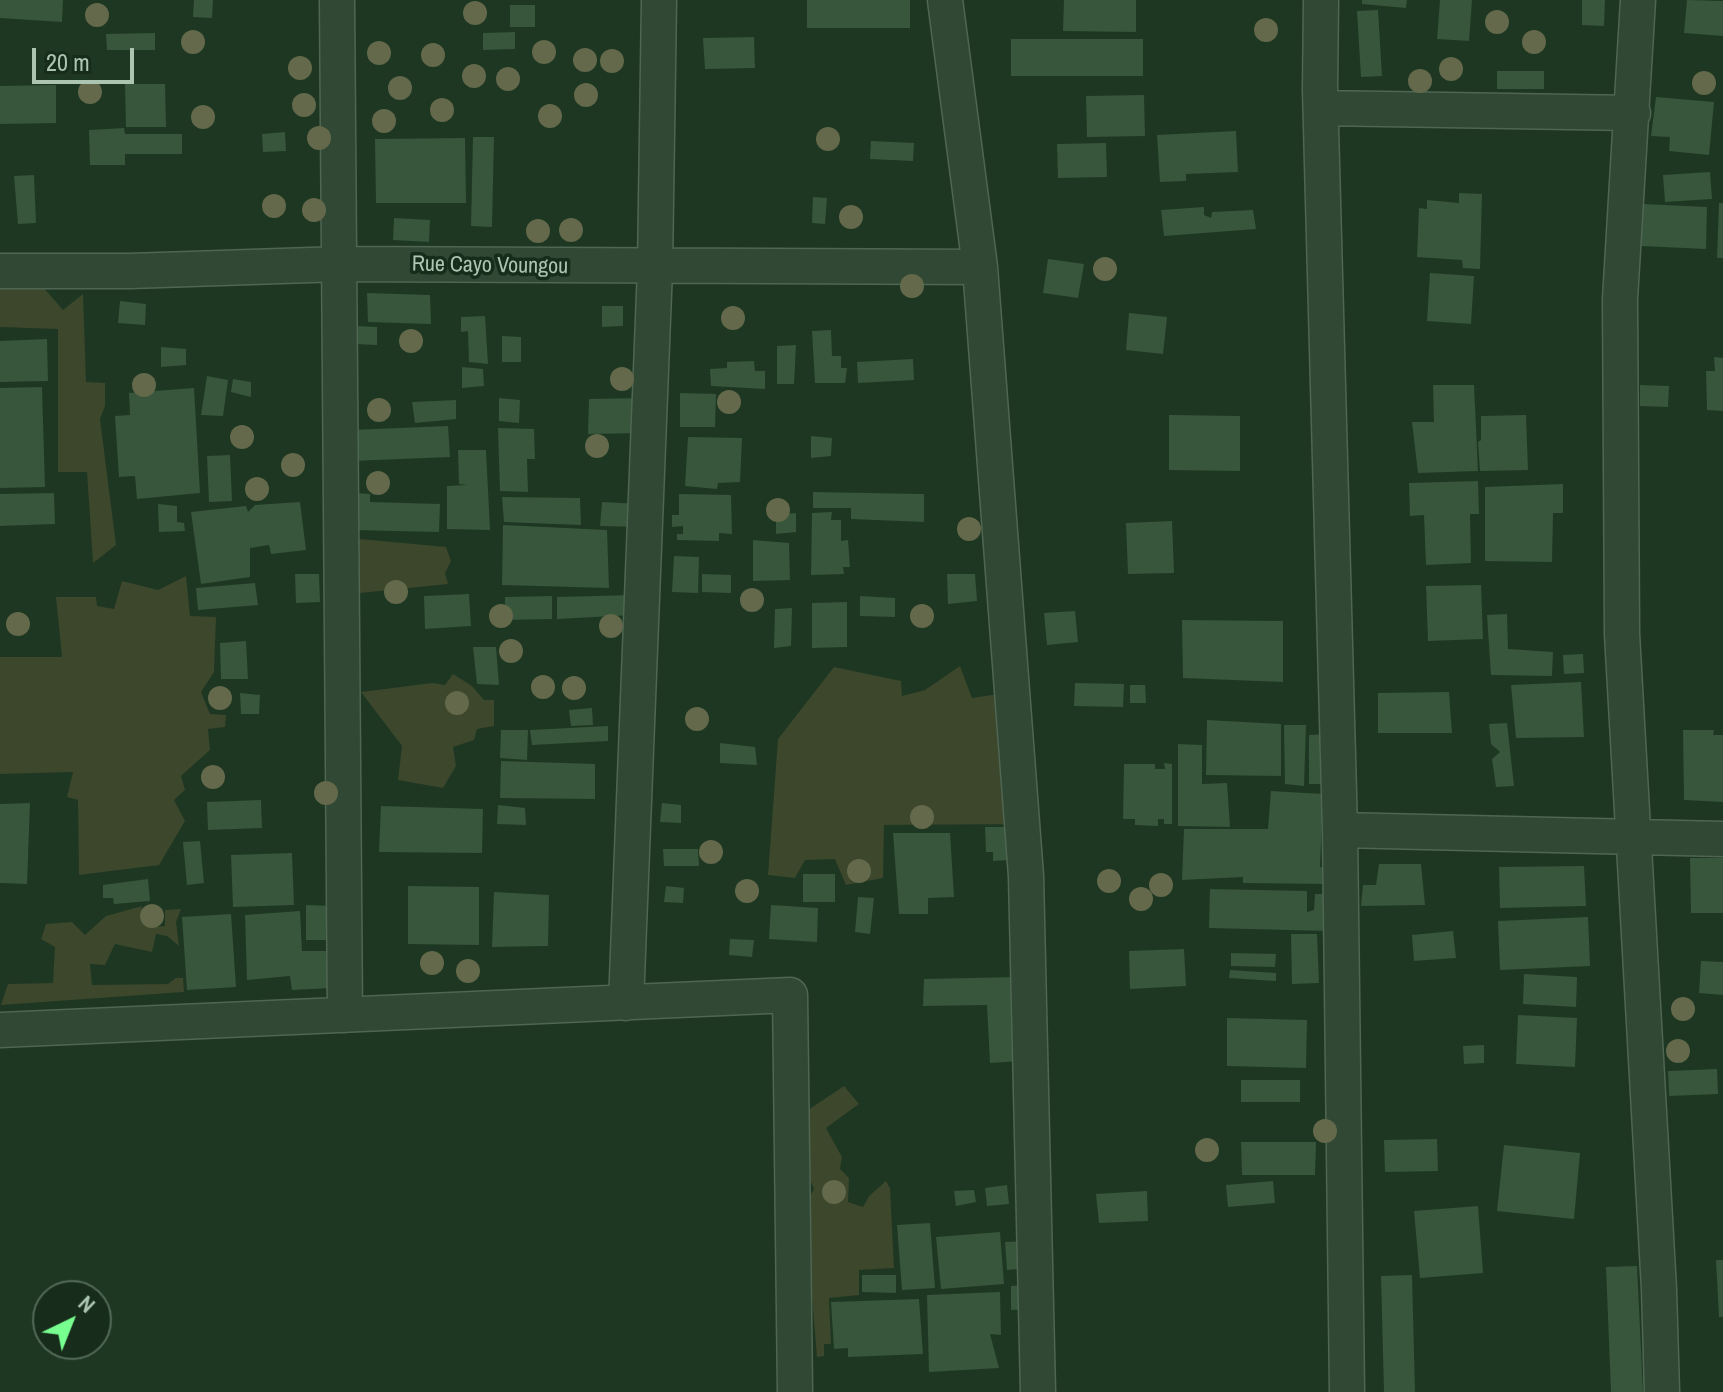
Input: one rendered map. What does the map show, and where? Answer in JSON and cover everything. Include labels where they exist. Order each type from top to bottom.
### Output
[{"type":"street","points":[[337,0],[345,1015]]},
{"type":"street","points":[[626,1003],[655,268],[659,0]]},
{"type":"street","points":[[945,0],[980,267],[1026,876],[1038,1392]]},
{"type":"street","points":[[1321,0],[1321,108],[1340,830],[1347,1392]]},
{"type":"street","points":[[1638,0],[1620,299],[1622,634],[1659,1289],[1662,1392]]},
{"type":"street","points":[[1321,108],[1633,113]]},
{"type":"street","name":"Rue Cayo Voungou","points":[[0,271],[130,271],[341,264],[655,268],[980,267]]},
{"type":"street","points":[[1340,830],[1723,839]]},
{"type":"street","points":[[0,1030],[790,995],[795,1392]]},
{"type":"green space","points":[[0,287],[43,287],[63,310],[83,294],[86,382],[105,383],[105,406],[100,419],[116,545],[93,563],[87,472],[58,472],[58,329],[0,327]]},
{"type":"green space","points":[[349,538],[446,547],[451,561],[445,573],[448,584],[350,594]]},
{"type":"green space","points":[[186,576],[190,616],[216,617],[214,672],[201,692],[210,714],[226,715],[225,727],[208,729],[210,750],[181,776],[185,790],[174,800],[185,821],[159,865],[79,875],[78,800],[67,797],[73,772],[0,774],[0,657],[62,657],[56,597],[96,597],[97,606],[114,609],[122,581],[158,590]]},
{"type":"green space","points":[[960,666],[972,698],[1025,690],[1031,824],[884,825],[883,878],[846,885],[835,859],[805,860],[795,878],[768,875],[778,739],[834,667],[901,681],[902,696],[925,690]]},
{"type":"green space","points":[[453,674],[472,686],[484,700],[494,700],[494,726],[477,729],[474,740],[453,747],[456,766],[443,788],[398,780],[402,746],[361,692],[432,683],[445,685]]},
{"type":"green space","points":[[142,906],[140,919],[152,927],[165,926],[165,910],[181,909],[176,922],[179,946],[167,936],[156,934],[152,952],[115,944],[105,965],[90,964],[92,985],[168,984],[176,978],[183,978],[184,992],[1,1005],[8,984],[53,983],[55,947],[41,939],[46,924],[72,922],[85,935],[106,916]]},
{"type":"green space","points":[[844,1086],[859,1104],[826,1128],[842,1157],[840,1169],[849,1178],[848,1202],[863,1207],[869,1196],[886,1181],[890,1188],[894,1268],[859,1270],[859,1295],[829,1298],[831,1344],[824,1344],[824,1356],[817,1357],[806,1223],[799,1215],[814,1189],[806,1170],[805,1112]]},
{"type":"building","points":[[0,0],[63,0],[62,22],[0,18]]},
{"type":"building","points":[[194,0],[213,0],[212,18],[193,17]]},
{"type":"building","points":[[807,0],[910,0],[910,28],[807,28]]},
{"type":"building","points":[[1064,0],[1136,0],[1136,32],[1063,31]]},
{"type":"building","points":[[1362,0],[1407,0],[1406,8],[1362,4]]},
{"type":"building","points":[[1440,0],[1472,0],[1469,41],[1437,39]]},
{"type":"building","points":[[1582,0],[1605,0],[1604,26],[1582,25]]},
{"type":"building","points":[[1687,0],[1723,1],[1723,36],[1684,33]]},
{"type":"building","points":[[510,5],[535,5],[535,27],[510,27]]},
{"type":"building","points":[[1378,10],[1382,76],[1361,77],[1357,11]]},
{"type":"building","points":[[515,32],[515,49],[483,50],[483,33]]},
{"type":"building","points":[[155,33],[155,50],[107,50],[106,34]]},
{"type":"building","points":[[754,37],[755,68],[705,69],[703,38]]},
{"type":"building","points":[[1011,39],[1143,39],[1143,76],[1011,76]]},
{"type":"building","points":[[1497,71],[1544,71],[1544,89],[1497,89]]},
{"type":"building","points":[[125,84],[165,84],[166,127],[126,127]]},
{"type":"building","points":[[56,85],[56,123],[0,124],[0,86]]},
{"type":"building","points":[[1144,95],[1145,136],[1087,137],[1086,96]]},
{"type":"building","points":[[1656,97],[1714,102],[1709,155],[1669,151],[1670,137],[1651,136]]},
{"type":"building","points":[[124,128],[125,134],[182,134],[182,154],[125,154],[125,165],[90,165],[89,130]]},
{"type":"building","points":[[1236,131],[1238,172],[1186,174],[1186,181],[1160,182],[1157,135]]},
{"type":"building","points":[[285,132],[286,151],[263,152],[262,134]]},
{"type":"building","points":[[473,137],[494,137],[492,227],[471,226]]},
{"type":"building","points":[[465,138],[466,203],[376,203],[375,139]]},
{"type":"building","points":[[871,141],[914,143],[913,161],[870,159]]},
{"type":"building","points":[[1106,143],[1107,177],[1058,178],[1057,144]]},
{"type":"building","points":[[1710,172],[1712,199],[1665,202],[1663,175]]},
{"type":"building","points":[[34,175],[36,223],[18,224],[14,176]]},
{"type":"building","points":[[1459,193],[1482,194],[1480,269],[1463,268],[1462,260],[1417,257],[1419,208],[1427,209],[1427,200],[1459,203]]},
{"type":"building","points":[[813,197],[827,198],[825,224],[812,223]]},
{"type":"building","points":[[1719,203],[1723,203],[1723,258],[1717,258]]},
{"type":"building","points":[[1643,204],[1707,207],[1706,249],[1641,246]]},
{"type":"building","points":[[1204,207],[1204,215],[1211,218],[1212,212],[1253,210],[1256,229],[1164,236],[1161,210]]},
{"type":"building","points":[[394,218],[430,220],[429,242],[393,240]]},
{"type":"building","points":[[1048,259],[1084,264],[1078,298],[1043,293]]},
{"type":"building","points":[[1430,273],[1474,276],[1471,324],[1427,321]]},
{"type":"building","points":[[367,293],[430,295],[431,324],[368,322]]},
{"type":"building","points":[[120,301],[146,304],[145,325],[118,323]]},
{"type":"building","points":[[602,306],[623,306],[623,326],[602,327]]},
{"type":"building","points":[[1129,313],[1167,317],[1163,354],[1126,350]]},
{"type":"building","points":[[485,316],[488,364],[469,362],[468,331],[461,332],[461,317]]},
{"type":"building","points":[[355,326],[377,327],[377,345],[354,344]]},
{"type":"building","points":[[831,330],[832,356],[841,356],[841,368],[847,368],[845,383],[815,383],[812,331]]},
{"type":"building","points":[[502,336],[521,337],[521,362],[502,362]]},
{"type":"building","points":[[47,339],[48,381],[0,382],[0,341]]},
{"type":"building","points":[[796,345],[794,384],[777,384],[777,346]]},
{"type":"building","points":[[161,347],[186,349],[186,365],[161,367]]},
{"type":"building","points":[[1714,357],[1723,358],[1723,411],[1707,410],[1706,371],[1715,371]]},
{"type":"building","points":[[913,359],[914,380],[858,383],[857,362]]},
{"type":"building","points":[[754,361],[755,371],[765,371],[765,389],[711,386],[710,369],[727,368],[727,362]]},
{"type":"building","points":[[462,367],[483,369],[484,386],[462,388]]},
{"type":"building","points":[[207,376],[228,380],[223,416],[201,415]]},
{"type":"building","points":[[233,379],[251,382],[251,397],[231,392]]},
{"type":"building","points":[[1433,385],[1474,385],[1478,471],[1418,473],[1412,422],[1434,422]]},
{"type":"building","points":[[1640,385],[1669,386],[1668,407],[1640,406]]},
{"type":"building","points":[[42,387],[45,487],[0,488],[0,388]]},
{"type":"building","points":[[194,388],[200,493],[137,499],[135,476],[119,477],[115,416],[130,415],[129,393]]},
{"type":"building","points":[[680,393],[716,394],[715,427],[680,427]]},
{"type":"building","points":[[499,398],[520,400],[519,423],[499,421]]},
{"type":"building","points":[[644,398],[643,433],[588,434],[589,399]]},
{"type":"building","points":[[456,400],[456,419],[415,423],[412,402]]},
{"type":"building","points":[[1169,415],[1240,416],[1240,471],[1169,470]]},
{"type":"building","points":[[1526,415],[1528,470],[1480,471],[1478,442],[1481,440],[1481,416]]},
{"type":"building","points":[[448,426],[450,457],[351,461],[351,430]]},
{"type":"building","points":[[498,428],[534,429],[535,459],[527,459],[528,492],[500,491]]},
{"type":"building","points":[[811,436],[832,438],[831,456],[811,458]]},
{"type":"building","points":[[688,437],[742,438],[740,482],[718,483],[717,489],[685,486]]},
{"type":"building","points":[[458,450],[486,450],[490,530],[447,529],[447,486],[467,485],[459,484]]},
{"type":"building","points":[[230,455],[232,501],[209,502],[207,456]]},
{"type":"building","points":[[1478,481],[1479,514],[1470,514],[1471,563],[1426,565],[1424,515],[1410,516],[1409,483]]},
{"type":"building","points":[[1563,484],[1563,513],[1553,513],[1552,562],[1485,561],[1485,487]]},
{"type":"building","points":[[813,492],[924,494],[924,522],[851,519],[851,508],[813,508]]},
{"type":"building","points":[[54,493],[55,524],[0,526],[0,494]]},
{"type":"building","points":[[353,493],[370,494],[370,502],[440,504],[439,532],[352,530]]},
{"type":"building","points":[[679,494],[731,495],[732,534],[719,533],[719,541],[677,540],[677,534],[683,534],[683,526],[672,527],[672,515],[679,515]]},
{"type":"building","points":[[502,497],[580,498],[581,525],[504,522]]},
{"type":"building","points":[[300,502],[306,550],[271,554],[269,545],[250,548],[250,577],[201,584],[191,512],[246,506],[248,512],[255,505]]},
{"type":"building","points":[[602,502],[641,504],[641,527],[600,526]]},
{"type":"building","points":[[158,504],[177,506],[177,522],[184,523],[185,531],[159,532]]},
{"type":"building","points":[[832,512],[831,520],[841,520],[841,541],[848,540],[850,567],[843,567],[844,574],[811,575],[812,513]]},
{"type":"building","points":[[796,513],[796,532],[776,534],[776,515]]},
{"type":"building","points":[[1172,521],[1174,573],[1128,574],[1126,523]]},
{"type":"building","points":[[503,525],[607,530],[609,588],[502,585]]},
{"type":"building","points":[[753,540],[789,543],[790,580],[753,581]]},
{"type":"building","points":[[674,556],[699,557],[698,593],[672,592]]},
{"type":"building","points":[[295,574],[319,574],[320,602],[296,603]]},
{"type":"building","points":[[702,574],[731,575],[731,593],[702,592]]},
{"type":"building","points":[[947,574],[975,574],[977,601],[948,604]]},
{"type":"building","points":[[255,583],[258,605],[198,610],[196,588]]},
{"type":"building","points":[[1481,585],[1483,639],[1428,641],[1426,586]]},
{"type":"building","points":[[469,594],[471,626],[425,629],[424,596]]},
{"type":"building","points":[[634,595],[633,615],[557,619],[557,597]]},
{"type":"building","points":[[552,596],[552,619],[505,620],[505,597]]},
{"type":"building","points":[[860,596],[895,598],[895,617],[860,616]]},
{"type":"building","points":[[847,602],[847,647],[812,648],[812,603]]},
{"type":"building","points":[[792,608],[791,646],[774,648],[775,609]]},
{"type":"building","points":[[1075,611],[1078,642],[1047,645],[1044,613]]},
{"type":"building","points":[[1507,614],[1508,649],[1553,652],[1552,676],[1491,675],[1487,615]]},
{"type":"building","points":[[1182,620],[1283,621],[1283,682],[1183,678]]},
{"type":"building","points":[[246,641],[248,679],[221,679],[220,643]]},
{"type":"building","points":[[473,647],[496,647],[499,685],[477,684]]},
{"type":"building","points":[[1583,654],[1584,673],[1564,674],[1563,655]]},
{"type":"building","points":[[1581,682],[1584,737],[1516,738],[1511,685]]},
{"type":"building","points":[[1075,683],[1124,684],[1123,707],[1074,706]]},
{"type":"building","points":[[1130,685],[1145,685],[1146,703],[1130,703]]},
{"type":"building","points":[[1449,692],[1452,733],[1378,733],[1378,693]]},
{"type":"building","points":[[240,693],[260,695],[259,714],[241,714]]},
{"type":"building","points":[[592,708],[593,725],[571,726],[569,710]]},
{"type":"building","points":[[1207,720],[1281,724],[1281,776],[1206,775]]},
{"type":"building","points":[[1507,723],[1514,786],[1496,787],[1492,759],[1500,752],[1491,744],[1489,724]]},
{"type":"building","points":[[1284,725],[1306,725],[1304,786],[1285,784]]},
{"type":"building","points":[[608,726],[608,741],[532,745],[530,730]]},
{"type":"building","points":[[501,730],[528,730],[527,760],[500,758]]},
{"type":"building","points":[[1683,730],[1714,730],[1713,735],[1723,735],[1723,802],[1684,800]]},
{"type":"building","points":[[1327,734],[1326,784],[1309,784],[1309,735]]},
{"type":"building","points":[[720,743],[755,747],[757,765],[720,763]]},
{"type":"building","points":[[1178,744],[1202,745],[1202,784],[1227,783],[1230,827],[1178,826]]},
{"type":"building","points":[[501,761],[595,764],[595,799],[500,798]]},
{"type":"building","points":[[1164,763],[1172,764],[1172,824],[1164,824],[1164,819],[1158,819],[1158,826],[1135,825],[1135,819],[1123,819],[1124,764],[1155,764],[1155,769],[1165,769]]},
{"type":"building","points":[[1271,791],[1323,794],[1320,867],[1328,868],[1328,884],[1243,883],[1243,877],[1182,880],[1184,829],[1268,829]]},
{"type":"building","points":[[261,800],[262,828],[208,830],[207,802]]},
{"type":"building","points":[[30,803],[27,884],[0,883],[0,804]]},
{"type":"building","points":[[662,803],[681,805],[681,823],[660,822]]},
{"type":"building","points":[[498,805],[525,808],[526,825],[497,824]]},
{"type":"building","points":[[381,806],[483,809],[482,853],[379,852]]},
{"type":"building","points":[[985,827],[1010,827],[1012,860],[993,861],[993,852],[986,852]]},
{"type":"building","points":[[893,833],[950,833],[954,897],[928,898],[928,914],[899,914]]},
{"type":"building","points":[[200,841],[204,883],[187,885],[183,842]]},
{"type":"building","points":[[663,849],[698,849],[699,866],[664,866]]},
{"type":"building","points":[[292,853],[294,905],[233,907],[231,855]]},
{"type":"building","points":[[1690,858],[1723,858],[1723,913],[1691,913]]},
{"type":"building","points":[[1379,864],[1421,864],[1425,905],[1361,906],[1363,885],[1376,885]]},
{"type":"building","points":[[1584,866],[1586,906],[1500,908],[1499,867]]},
{"type":"building","points":[[803,874],[835,874],[835,902],[803,902]]},
{"type":"building","points":[[148,879],[150,901],[114,904],[113,898],[103,898],[103,885]]},
{"type":"building","points":[[408,886],[479,887],[479,945],[408,944]]},
{"type":"building","points":[[666,886],[684,888],[683,903],[664,902]]},
{"type":"building","points":[[1210,889],[1307,891],[1307,912],[1314,910],[1315,894],[1329,894],[1329,931],[1209,928]]},
{"type":"building","points":[[494,892],[549,895],[548,946],[492,947]]},
{"type":"building","points":[[858,897],[874,898],[870,934],[855,932]]},
{"type":"building","points":[[306,905],[335,906],[335,940],[306,940]]},
{"type":"building","points":[[771,905],[818,908],[817,942],[769,939]]},
{"type":"building","points":[[300,911],[302,951],[329,951],[331,988],[292,990],[290,976],[247,980],[245,915]]},
{"type":"building","points":[[231,914],[236,987],[187,990],[182,917]]},
{"type":"building","points":[[1588,917],[1590,966],[1500,970],[1498,921]]},
{"type":"building","points":[[1453,931],[1456,958],[1414,961],[1412,935]]},
{"type":"building","points":[[1291,934],[1317,934],[1319,983],[1292,984]]},
{"type":"building","points":[[730,939],[754,940],[752,957],[729,955]]},
{"type":"building","points":[[1184,949],[1186,986],[1130,989],[1129,951]]},
{"type":"building","points":[[1231,953],[1276,954],[1275,967],[1231,966]]},
{"type":"building","points":[[1701,961],[1723,962],[1723,995],[1699,993]]},
{"type":"building","points":[[1230,970],[1276,973],[1276,981],[1229,978]]},
{"type":"building","points":[[1524,974],[1577,977],[1576,1007],[1523,1004]]},
{"type":"building","points":[[1017,977],[1020,1061],[990,1063],[987,1005],[923,1006],[924,979]]},
{"type":"building","points":[[1518,1015],[1577,1018],[1575,1067],[1516,1064]]},
{"type":"building","points":[[1227,1018],[1307,1020],[1306,1068],[1227,1066]]},
{"type":"building","points":[[1484,1045],[1484,1063],[1464,1064],[1463,1046]]},
{"type":"building","points":[[1717,1069],[1718,1094],[1669,1096],[1668,1071]]},
{"type":"building","points":[[1241,1080],[1300,1080],[1300,1102],[1241,1102]]},
{"type":"building","points":[[1437,1139],[1438,1171],[1385,1172],[1384,1140]]},
{"type":"building","points":[[1241,1142],[1316,1142],[1315,1175],[1242,1175]]},
{"type":"building","points":[[1504,1145],[1580,1153],[1574,1219],[1497,1211]]},
{"type":"building","points":[[1273,1181],[1275,1203],[1228,1207],[1226,1185]]},
{"type":"building","points":[[1007,1185],[1009,1204],[987,1206],[985,1188]]},
{"type":"building","points":[[974,1190],[976,1202],[956,1206],[954,1191]]},
{"type":"building","points":[[1147,1191],[1148,1221],[1099,1223],[1096,1194]]},
{"type":"building","points":[[1478,1206],[1483,1273],[1420,1278],[1414,1211]]},
{"type":"building","points":[[930,1223],[935,1288],[902,1290],[897,1225]]},
{"type":"building","points":[[1000,1232],[1004,1284],[941,1289],[936,1237]]},
{"type":"building","points":[[1028,1241],[1029,1268],[1007,1270],[1005,1242]]},
{"type":"building","points":[[1716,1260],[1723,1260],[1723,1317],[1719,1317]]},
{"type":"building","points":[[1637,1266],[1643,1392],[1611,1392],[1606,1267]]},
{"type":"building","points":[[862,1275],[896,1275],[896,1293],[862,1292]]},
{"type":"building","points":[[1412,1275],[1415,1392],[1384,1392],[1381,1276]]},
{"type":"building","points":[[1031,1285],[1032,1309],[1011,1310],[1011,1286]]},
{"type":"building","points":[[1000,1292],[1001,1335],[990,1334],[999,1368],[929,1372],[927,1295]]},
{"type":"building","points":[[919,1299],[923,1354],[848,1357],[848,1348],[834,1349],[831,1302]]}]
